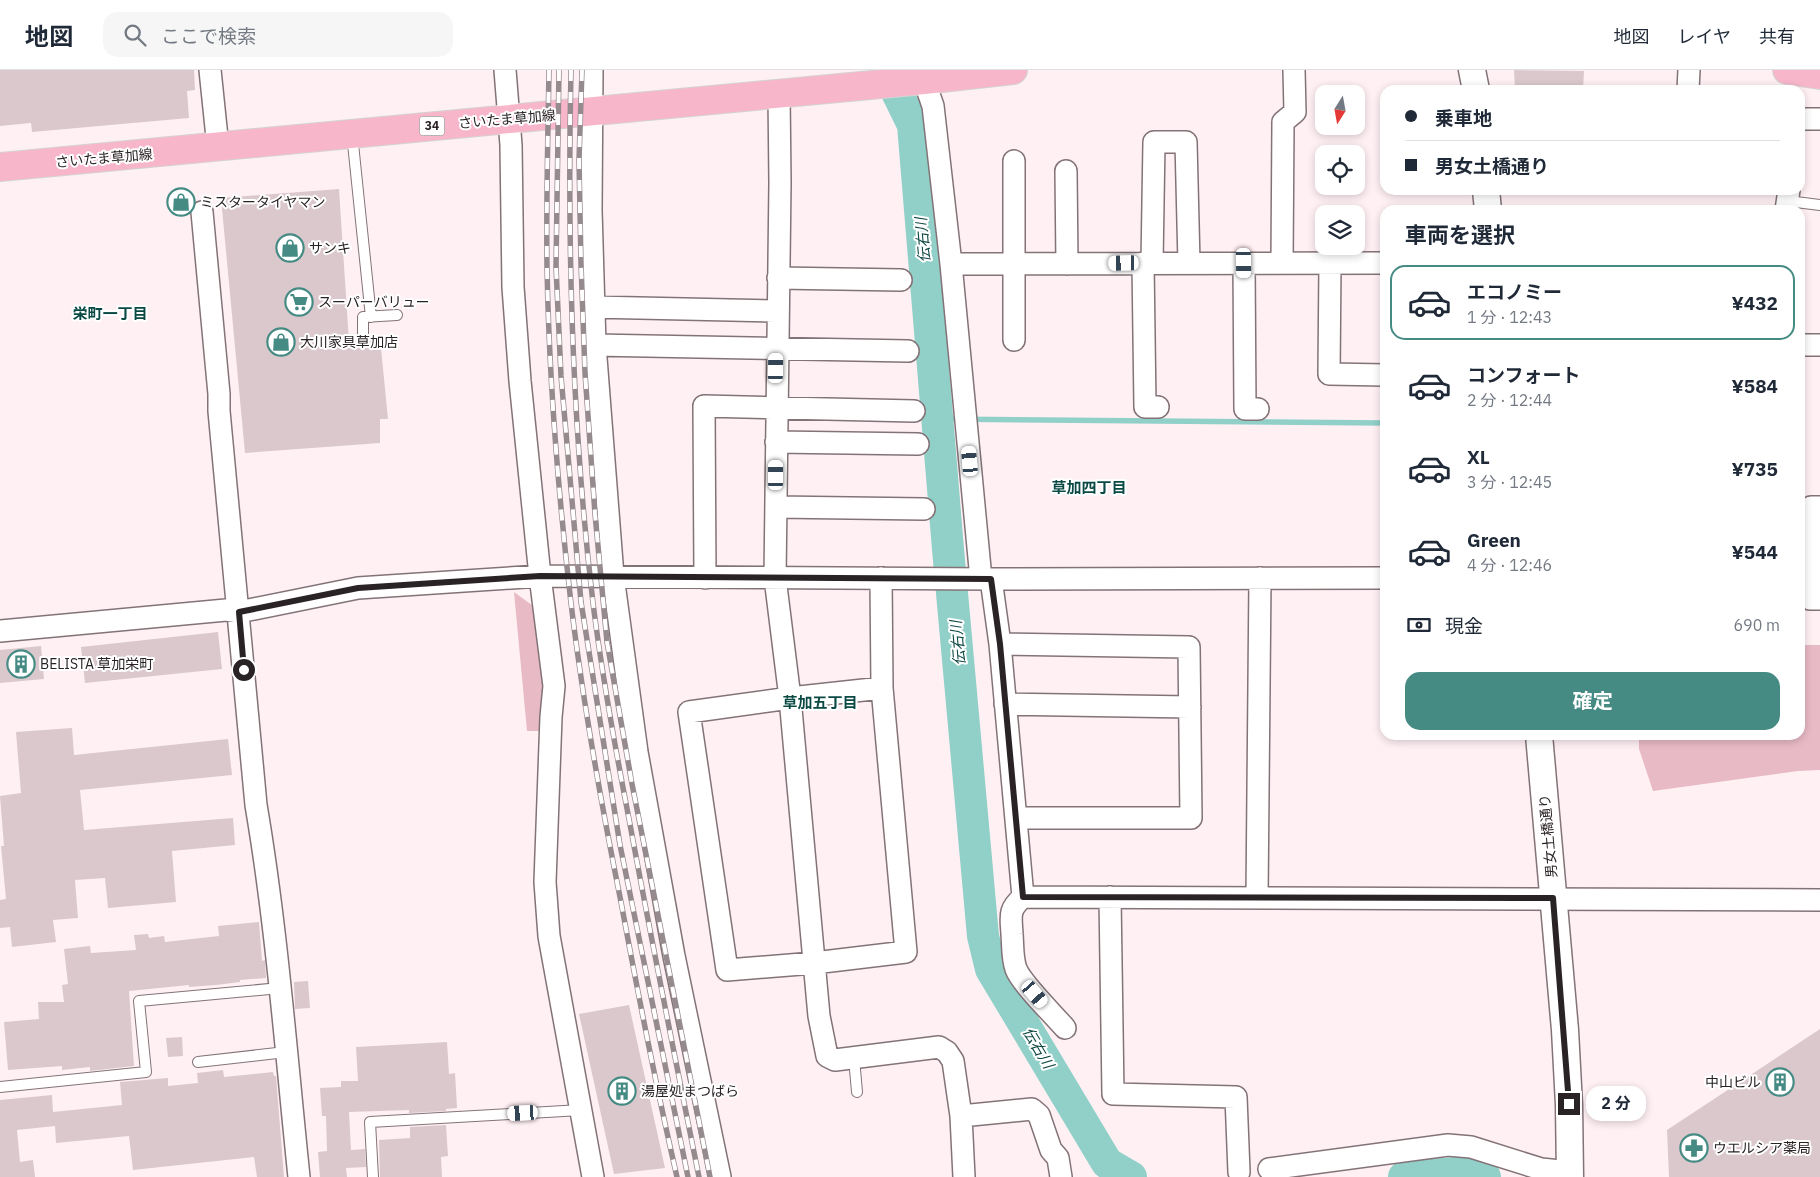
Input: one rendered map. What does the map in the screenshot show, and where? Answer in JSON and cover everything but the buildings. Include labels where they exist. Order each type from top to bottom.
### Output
[{"type":"main road","name":"さいたま草加線","points":[[0,167],[864,85],[922,75],[1014,70]]},
{"type":"main road","points":[[1787,70],[1820,75]]},
{"type":"street","points":[[210,70],[218,147]]},
{"type":"street","points":[[505,70],[509,119],[513,287],[520,381],[540,576],[554,686],[551,717],[545,882],[549,936],[593,1177]]},
{"type":"street","points":[[592,70],[590,210],[594,346],[613,576],[637,752],[674,956],[720,1177]]},
{"type":"street","points":[[1282,263],[1283,122],[1295,112],[1294,70]]},
{"type":"street","points":[[1472,70],[1475,85]]},
{"type":"street","points":[[1688,70],[1688,85]]},
{"type":"street","points":[[922,75],[933,106],[951,264],[982,579],[1000,644],[1023,897]]},
{"type":"street","points":[[779,93],[775,578],[790,698],[819,1016],[827,1056],[836,1060],[939,1047],[947,1052],[953,1061],[961,1116],[964,1177]]},
{"type":"street","points":[[1805,119],[1820,119]]},
{"type":"street","points":[[1158,407],[1145,407],[1148,263],[1154,142],[1186,142],[1188,263]]},
{"type":"street","points":[[1014,161],[1014,340]]},
{"type":"street","points":[[1066,171],[1066,264]]},
{"type":"street","points":[[202,212],[256,805],[265,855],[298,1177]]},
{"type":"street","points":[[1244,263],[1245,409],[1258,409]]},
{"type":"street","points":[[1330,263],[1329,374],[1380,375]]},
{"type":"street","points":[[951,264],[1380,263]]},
{"type":"street","points":[[778,278],[901,280]]},
{"type":"street","points":[[593,307],[777,311]]},
{"type":"street","points":[[1805,345],[1820,345]]},
{"type":"street","points":[[594,346],[908,351]]},
{"type":"street","points":[[705,578],[704,406],[776,406],[914,411]]},
{"type":"street","points":[[776,442],[918,444]]},
{"type":"street","points":[[776,507],[924,509]]},
{"type":"street","points":[[1820,507],[1811,507],[1810,599],[1820,599]]},
{"type":"street","points":[[0,631],[226,610],[239,612],[358,588],[540,576],[982,579],[1380,578]]},
{"type":"street","points":[[881,578],[882,688],[906,952],[814,963],[727,970],[689,712],[882,688]]},
{"type":"street","points":[[1257,897],[1260,578]]},
{"type":"street","points":[[1000,644],[1189,647],[1191,818],[1016,818]]},
{"type":"street","points":[[1004,704],[1190,707]]},
{"type":"street","name":"男女土橋通り","points":[[1539,740],[1569,1096],[1570,1175]]},
{"type":"street","points":[[1065,1028],[1016,970],[1013,956],[1011,913],[1015,904],[1023,897],[1820,900]]},
{"type":"street","points":[[1110,897],[1113,1094],[1236,1097],[1239,1172]]},
{"type":"street","points":[[961,1116],[1032,1109],[1039,1115],[1052,1150],[1058,1158],[1060,1177]]},
{"type":"street","points":[[1268,1169],[1448,1145],[1471,1147],[1541,1169],[1570,1175]]},
{"type":"lane","points":[[352,134],[371,317]]},
{"type":"lane","points":[[1788,200],[1820,205]]},
{"type":"lane","points":[[363,338],[363,318],[397,315]]},
{"type":"lane","points":[[0,1087],[146,1072],[139,1001],[280,988]]},
{"type":"lane","points":[[198,1062],[286,1052]]},
{"type":"lane","points":[[854,1058],[857,1092]]},
{"type":"lane","points":[[373,1177],[370,1122],[581,1110]]},
{"type":"shaded area","points":[[514,592],[536,608],[546,686],[543,731],[527,731]]},
{"type":"shaded area","points":[[1805,645],[1820,645],[1820,770],[1798,771],[1653,791],[1639,749],[1639,740],[1805,740]]},
{"type":"waterway","name":"伝右川","points":[[886,70],[913,125],[948,549],[983,936],[991,969],[1107,1163],[1131,1177]]},
{"type":"waterway","points":[[938,419],[1380,423]]},
{"type":"waterway","name":"伝右川","points":[[1404,1177],[1469,1172],[1485,1177]]},
{"type":"railway","points":[[549,70],[547,168],[548,309],[558,477],[571,603],[606,828],[677,1177]]},
{"type":"railway","points":[[559,70],[556,267],[561,376],[581,602],[620,845],[688,1177]]},
{"type":"railway","points":[[571,70],[570,203],[573,337],[580,470],[593,603],[619,765],[699,1177]]},
{"type":"railway","points":[[582,70],[579,160],[585,373],[595,514],[607,642],[632,784],[710,1177]]},
{"type":"place","name":"ミスタータイヤマン","points":[[181,202]]},
{"type":"place","name":"サンキ","points":[[290,248]]},
{"type":"place","name":"スーパーバリュー","points":[[299,302]]},
{"type":"place","name":"大川家具草加店","points":[[281,342]]},
{"type":"place","name":"BELISTA 草加栄町","points":[[21,664]]},
{"type":"place","name":"中山ビル","points":[[1780,1082]]},
{"type":"place","name":"湯屋処まつばら","points":[[622,1091]]},
{"type":"place","name":"ウエルシア薬局","points":[[1694,1148]]},
{"type":"district","name":"栄町一丁目","points":[[110,314]]},
{"type":"district","name":"草加四丁目","points":[[1089,488]]},
{"type":"district","name":"草加五丁目","points":[[820,703]]},
{"type":"route","points":[[244,670],[239,612],[358,588],[540,576],[991,579],[1000,644],[1023,897],[1553,898],[1565,1030],[1569,1104]]}]
